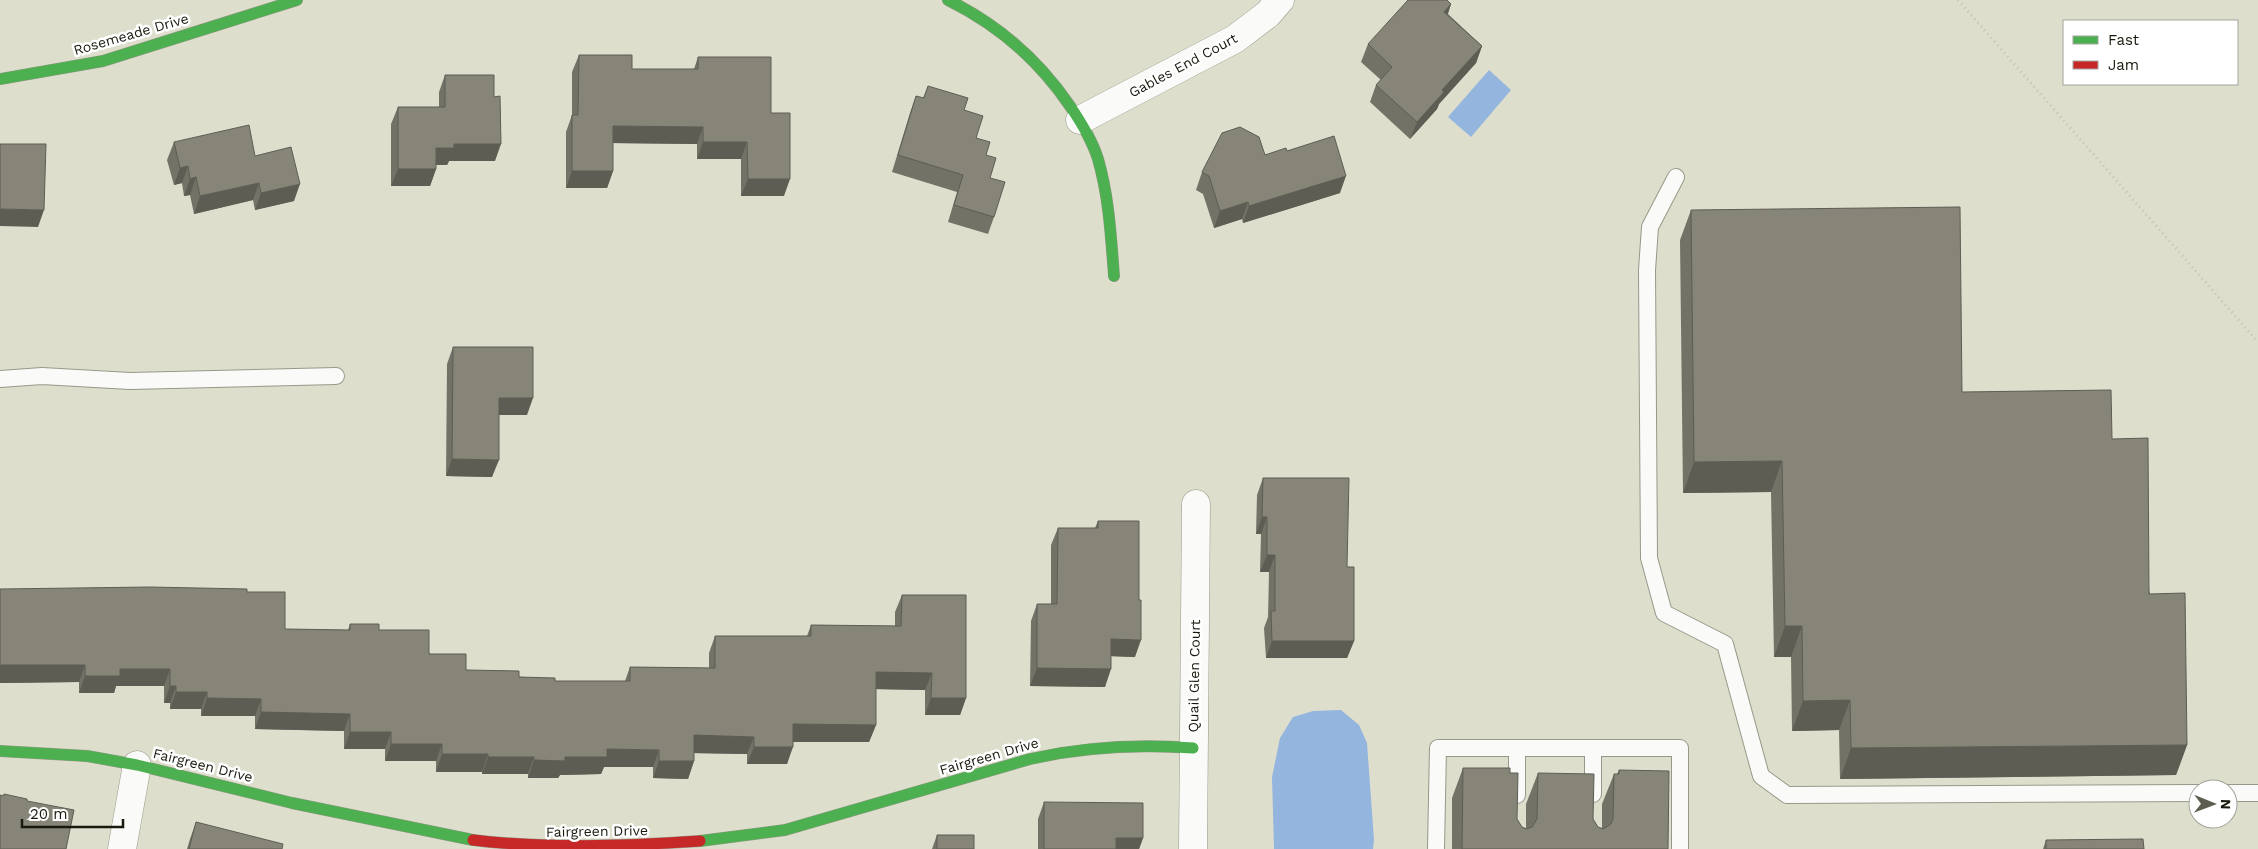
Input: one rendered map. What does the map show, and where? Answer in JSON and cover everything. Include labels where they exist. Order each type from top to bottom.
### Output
[{"type":"street","name":"Rosemeade Drive","points":[[0,79],[103,61],[297,0]]},
{"type":"street","points":[[948,0],[964,7],[1002,31],[1028,52],[1052,77],[1080,120],[1091,140],[1100,166],[1109,211],[1114,276]]},
{"type":"street","name":"Gables End Court","points":[[1080,120],[1235,39],[1268,14],[1280,0]]},
{"type":"street","name":"Quail Glen Court","points":[[1193,849],[1196,504]]},
{"type":"street","name":"Fairgreen Drive","points":[[0,751],[87,756],[137,765],[292,803],[430,832],[491,842],[538,847],[630,846],[705,841],[785,830],[867,808],[1030,759],[1062,752],[1146,745],[1193,748]]},
{"type":"street","points":[[122,849],[137,765]]},
{"type":"lane","points":[[1676,177],[1650,227],[1647,280],[1649,558],[1664,612],[1726,644],[1761,776],[1787,795],[2188,793]]},
{"type":"lane","points":[[0,379],[42,376],[130,381],[336,376]]},
{"type":"lane","points":[[1436,849],[1438,748],[1680,748],[1680,849]]},
{"type":"lane","points":[[1516,812],[1517,748]]},
{"type":"lane","points":[[1592,812],[1593,748]]},
{"type":"lane","points":[[2238,793],[2258,793]]},
{"type":"path","points":[[1958,0],[2069,129],[2258,342]]},
{"type":"water","points":[[1489,70],[1511,90],[1471,137],[1448,117]]},
{"type":"water","points":[[1341,710],[1359,725],[1367,743],[1374,840],[1373,849],[1274,849],[1272,777],[1280,738],[1293,717],[1313,711]]},
{"type":"building","points":[[1408,0],[1447,0],[1451,4],[1444,12],[1482,46],[1442,90],[1444,92],[1417,122],[1376,85],[1392,67],[1368,44]]},
{"type":"building","points":[[579,55],[632,55],[632,69],[698,69],[698,57],[771,57],[771,113],[790,113],[790,179],[748,179],[747,142],[703,142],[703,127],[613,126],[613,171],[572,171],[572,115],[578,115]]},
{"type":"building","points":[[445,75],[494,75],[494,97],[500,96],[501,144],[454,144],[454,148],[436,148],[436,169],[398,169],[398,107],[445,107]]},
{"type":"building","points":[[928,86],[968,98],[964,110],[983,116],[976,138],[990,142],[986,155],[996,158],[990,178],[1005,182],[994,217],[954,205],[963,175],[898,155],[916,96],[924,98]]},
{"type":"building","points":[[249,125],[255,156],[291,147],[300,184],[261,193],[259,183],[200,196],[196,177],[190,179],[188,166],[180,168],[174,142]]},
{"type":"building","points":[[1240,127],[1259,137],[1265,155],[1286,148],[1287,151],[1334,136],[1346,176],[1249,206],[1248,202],[1220,211],[1209,176],[1202,172],[1222,133]]},
{"type":"building","points":[[0,144],[46,144],[44,210],[0,209]]},
{"type":"building","points":[[1960,207],[1962,392],[2111,390],[2112,439],[2148,438],[2149,594],[2185,593],[2187,745],[1851,748],[1850,700],[1803,701],[1802,626],[1785,626],[1782,461],[1694,462],[1691,210]]},
{"type":"building","points":[[453,347],[533,347],[533,398],[499,398],[499,460],[452,459]]},
{"type":"building","points":[[1263,478],[1349,478],[1347,567],[1354,567],[1354,641],[1272,641],[1271,611],[1275,611],[1275,555],[1267,555],[1267,517],[1262,517]]},
{"type":"building","points":[[1098,521],[1139,521],[1141,640],[1111,639],[1111,669],[1037,668],[1037,604],[1057,604],[1058,528],[1098,528]]},
{"type":"building","points":[[150,587],[247,589],[247,592],[285,592],[285,629],[350,630],[350,624],[379,624],[379,630],[429,630],[429,654],[466,654],[466,670],[519,671],[519,677],[555,678],[555,681],[630,681],[630,667],[715,668],[715,636],[811,636],[811,625],[901,626],[902,595],[966,595],[966,698],[931,698],[932,673],[876,672],[876,725],[793,724],[793,747],[754,747],[754,737],[694,735],[694,761],[659,761],[659,750],[607,749],[607,757],[565,757],[565,761],[534,760],[534,757],[488,757],[488,754],[442,754],[442,744],[391,744],[391,732],[350,732],[350,714],[261,712],[261,699],[207,698],[207,692],[176,692],[176,686],[170,686],[170,669],[120,669],[120,676],[85,676],[85,665],[0,665],[0,589]]},
{"type":"building","points":[[1463,768],[1510,768],[1510,773],[1518,773],[1517,819],[1522,827],[1526,829],[1532,827],[1537,819],[1538,773],[1594,774],[1593,819],[1598,827],[1603,829],[1611,824],[1613,819],[1614,774],[1619,774],[1619,770],[1669,771],[1668,849],[1462,849]]},
{"type":"building","points":[[4,794],[27,799],[27,801],[74,810],[66,849],[0,849],[0,795],[3,796]]},
{"type":"building","points":[[1044,802],[1143,803],[1143,838],[1116,838],[1116,849],[1044,849]]},
{"type":"building","points":[[196,822],[283,844],[282,849],[189,849]]},
{"type":"building","points":[[937,835],[974,835],[974,849],[937,849]]},
{"type":"building","points":[[2143,839],[2144,849],[2046,849],[2046,840]]},
{"type":"traffic: fast","points":[[0,79],[103,61],[297,0]]},
{"type":"traffic: fast","points":[[948,0],[984,20],[1031,58],[1058,89],[1082,125],[1096,152],[1102,173],[1109,217],[1114,276]]},
{"type":"traffic: fast","points":[[700,841],[785,830],[1030,759],[1050,755],[1111,748],[1152,746],[1193,748]]},
{"type":"traffic: fast","points":[[0,751],[87,756],[137,765],[292,803],[473,840]]},
{"type":"traffic: jam","points":[[473,840],[558,846],[700,841]]}]
